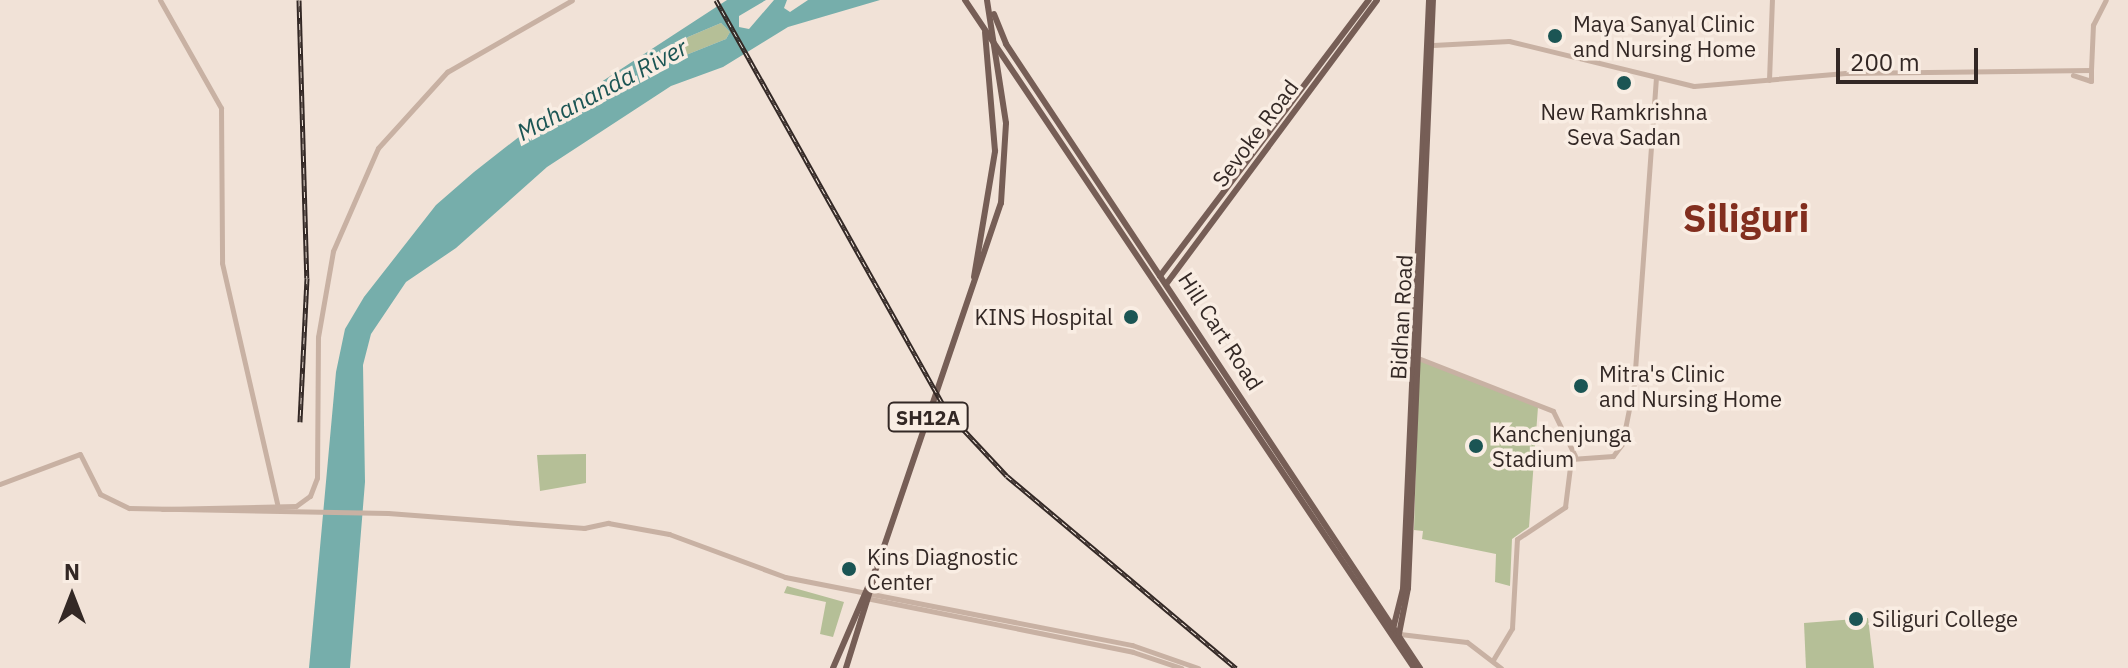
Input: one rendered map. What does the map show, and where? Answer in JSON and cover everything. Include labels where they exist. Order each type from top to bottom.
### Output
[{"type":"main road","name":"Hill Cart Road","points":[[965,0],[1165,284],[1420,668]]},
{"type":"main road","name":"Hill Cart Road","points":[[987,0],[1004,41],[1160,277]]},
{"type":"main road","name":"Sevoke Road","points":[[1160,277],[1270,139],[1368,5],[1377,0]]},
{"type":"main road","name":"Bidhan Road","points":[[1396,633],[1403,614],[1431,0]]},
{"type":"main road","name":"Hill Cart Road","points":[[994,14],[996,44]]},
{"type":"main road","name":"SH12A","points":[[974,281],[995,151],[988,50],[983,25]]},
{"type":"main road","points":[[988,50],[1004,41]]},
{"type":"main road","name":"SH12A","points":[[833,668],[877,567],[996,220],[1006,168],[996,44]]},
{"type":"main road","name":"Sevoke Road","points":[[1165,284],[1218,207]]},
{"type":"main road","name":"SH12A","points":[[846,668],[866,595]]},
{"type":"main road","name":"Hill Cart Road","points":[[1396,633],[1414,668]]},
{"type":"street","points":[[160,0],[221,108],[222,263],[277,504]]},
{"type":"street","points":[[158,511],[303,503],[317,478],[318,337],[333,251],[378,148],[447,72],[572,0]]},
{"type":"street","points":[[1769,80],[1772,0]]},
{"type":"street","points":[[2073,75],[2091,81],[2093,25],[2106,0]]},
{"type":"street","points":[[1430,46],[1509,41],[1583,55],[1656,80],[1707,86],[1862,72],[2073,75],[2091,70]]},
{"type":"street","points":[[1575,456],[1613,456],[1626,424],[1656,80]]},
{"type":"street","points":[[1414,356],[1557,414],[1575,456]]},
{"type":"street","points":[[0,484],[80,454],[100,494],[129,508],[206,512],[388,513],[584,528],[608,523],[669,534],[785,577],[855,589],[866,595],[1133,652],[1181,668]]},
{"type":"street","points":[[1493,660],[1512,628],[1514,546],[1534,524],[1565,507],[1566,471],[1575,456]]},
{"type":"street","points":[[866,595],[1132,645],[1198,668]]},
{"type":"street","points":[[1396,633],[1459,640],[1501,668]]},
{"type":"green space","points":[[721,23],[730,32],[726,39],[651,69],[688,37]]},
{"type":"green space","name":"Kanchenjunga Stadium","points":[[1419,360],[1538,407],[1529,527],[1512,539],[1510,586],[1495,582],[1496,554],[1422,539],[1423,531],[1414,530]]},
{"type":"green space","points":[[586,454],[586,483],[540,491],[537,455]]},
{"type":"green space","points":[[787,586],[844,602],[833,637],[820,634],[826,602],[784,593]]},
{"type":"green space","points":[[1868,618],[1874,668],[1806,668],[1804,623]]},
{"type":"water","name":"Mahananda River","points":[[727,0],[766,0],[739,16],[739,27],[749,29],[774,0],[787,0],[784,8],[790,12],[808,0],[880,0],[788,27],[723,67],[671,86],[547,167],[456,248],[406,282],[371,334],[363,365],[365,482],[350,668],[309,668],[336,372],[345,329],[364,297],[436,205],[529,129]],"holes":[[[721,23],[730,32],[726,39],[651,69],[688,37]]]},
{"type":"railway","points":[[299,0],[307,278],[300,422]]},
{"type":"railway","points":[[716,0],[948,413],[1007,476],[1236,668]]},
{"type":"place","name":"Maya Sanyal Clinic and Nursing Home","points":[[1555,36]]},
{"type":"place","name":"New Ramkrishna Seva Sadan","points":[[1624,83]]},
{"type":"place","name":"KINS Hospital","points":[[1131,317]]},
{"type":"place","name":"Mitra's Clinic and Nursing Home","points":[[1581,386]]},
{"type":"place","name":"Kanchenjunga Stadium","points":[[1476,446]]},
{"type":"place","name":"Kins Diagnostic Center","points":[[849,569]]},
{"type":"place","name":"Siliguri College","points":[[1856,619]]},
{"type":"district","name":"Siliguri","points":[[1746,218]]}]
